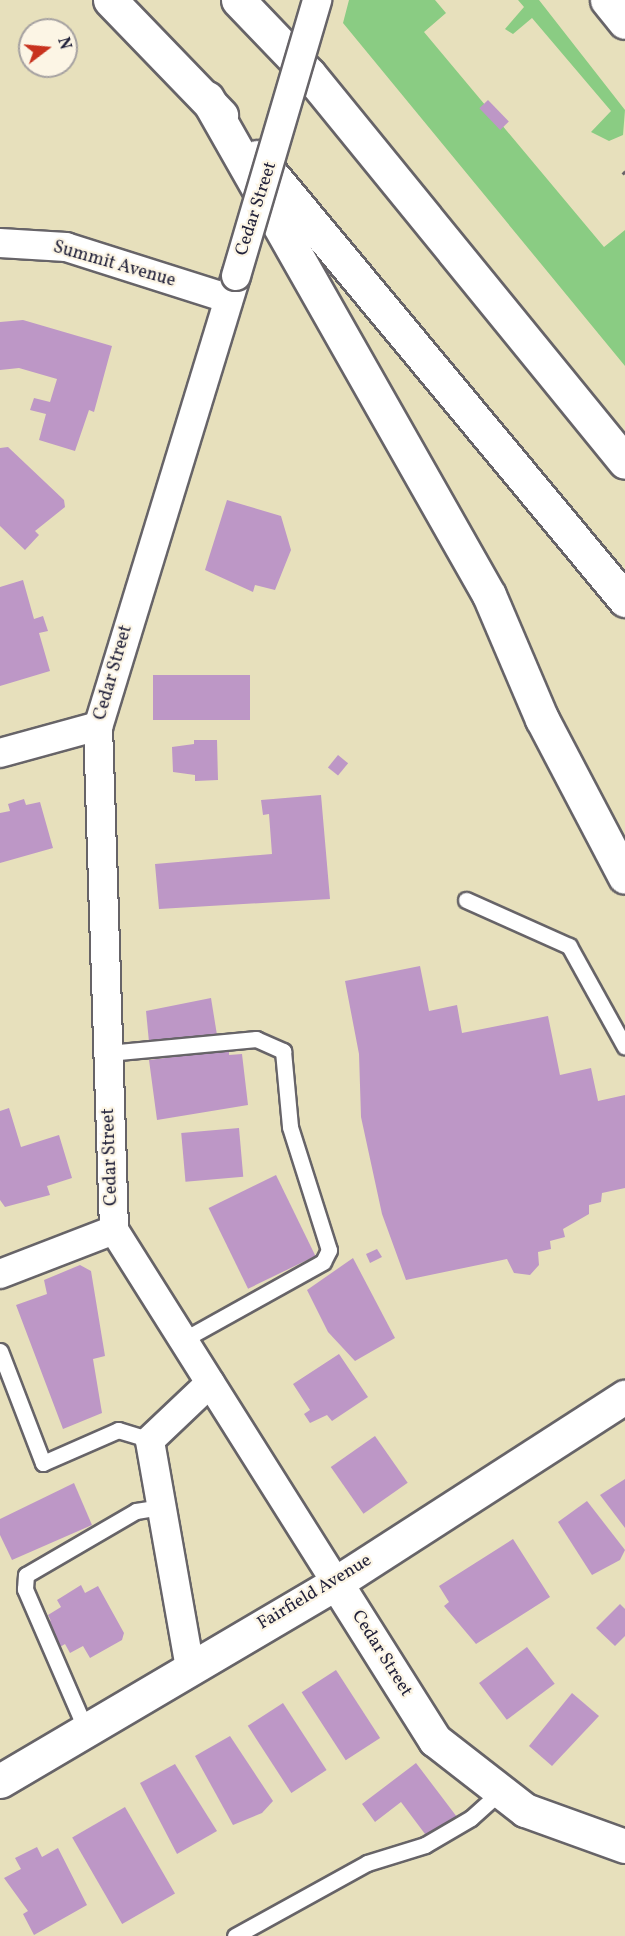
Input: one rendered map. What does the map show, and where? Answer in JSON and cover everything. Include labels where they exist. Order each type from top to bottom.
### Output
[{"type":"main road","points":[[110,0],[207,99],[625,600]]},
{"type":"main road","points":[[238,0],[309,74],[625,462]]},
{"type":"main road","points":[[607,0],[625,22]]},
{"type":"main road","points":[[207,99],[484,585],[542,720],[625,877]]},
{"type":"main road","name":"Fairfield Avenue","points":[[0,1781],[336,1583],[625,1397]]},
{"type":"main road","name":"Cedar Street","points":[[336,1583],[435,1740],[525,1810],[625,1846]]},
{"type":"street","name":"Cedar Street","points":[[317,0],[98,726],[114,1230],[336,1583]]},
{"type":"street","name":"Summit Avenue","points":[[0,243],[66,247],[231,287]]},
{"type":"street","points":[[0,753],[98,726]]},
{"type":"street","points":[[0,1274],[114,1230]]},
{"type":"street","points":[[190,1668],[150,1440],[210,1383]]},
{"type":"lane","points":[[466,900],[569,946],[625,1047]]},
{"type":"lane","points":[[108,1053],[256,1039],[272,1041],[285,1059],[290,1127],[329,1250],[323,1262],[183,1340]]},
{"type":"lane","points":[[0,1351],[43,1463],[118,1430],[150,1440]]},
{"type":"lane","points":[[86,1730],[69,1698],[25,1589],[26,1575],[136,1511],[162,1507]]},
{"type":"lane","points":[[235,1936],[367,1863],[425,1845],[471,1818],[501,1791]]},
{"type":"green space","points":[[349,0],[435,0],[446,13],[424,32],[604,247],[625,230],[625,366],[343,23]]},
{"type":"green space","points":[[518,0],[539,0],[625,110],[623,135],[609,141],[591,132],[611,111],[532,18],[513,34],[505,29],[524,7]]},
{"type":"building","points":[[488,100],[509,122],[500,130],[479,108]]},
{"type":"building","points":[[23,320],[112,346],[94,412],[89,410],[75,451],[39,440],[46,414],[30,410],[34,398],[50,402],[57,379],[19,368],[0,370],[0,322]]},
{"type":"building","points":[[8,447],[64,500],[65,507],[35,531],[39,535],[25,550],[0,526],[0,448]]},
{"type":"building","points":[[227,500],[281,516],[291,550],[275,590],[255,585],[253,592],[205,570]]},
{"type":"building","points":[[23,580],[34,619],[43,616],[48,631],[39,633],[50,671],[0,686],[0,587]]},
{"type":"building","points":[[153,675],[250,675],[250,720],[153,720]]},
{"type":"building","points":[[194,740],[217,740],[218,780],[195,781],[195,775],[173,772],[172,747],[194,744]]},
{"type":"building","points":[[338,755],[348,763],[338,776],[328,767]]},
{"type":"building","points":[[321,795],[330,899],[159,909],[155,864],[272,854],[269,814],[263,815],[261,800]]},
{"type":"building","points":[[24,799],[26,805],[40,802],[53,848],[0,863],[0,813],[10,811],[8,804]]},
{"type":"building","points":[[420,966],[429,1011],[457,1005],[462,1033],[548,1016],[560,1075],[591,1068],[598,1101],[625,1095],[625,1188],[602,1193],[601,1202],[589,1205],[589,1214],[563,1229],[565,1237],[550,1241],[551,1249],[538,1252],[539,1265],[530,1275],[514,1273],[507,1259],[406,1280],[382,1214],[361,1117],[359,1054],[345,981]]},
{"type":"building","points":[[211,998],[217,1035],[149,1042],[146,1011]]},
{"type":"building","points":[[229,1050],[229,1055],[242,1054],[248,1105],[157,1120],[149,1060]]},
{"type":"building","points":[[9,1108],[21,1147],[59,1135],[72,1178],[47,1186],[50,1195],[5,1207],[0,1200],[0,1111]]},
{"type":"building","points":[[239,1128],[243,1177],[185,1182],[181,1133]]},
{"type":"building","points":[[276,1175],[315,1256],[248,1289],[209,1208]]},
{"type":"building","points":[[377,1249],[382,1257],[370,1263],[366,1254]]},
{"type":"building","points":[[353,1258],[395,1338],[355,1361],[328,1332],[307,1290]]},
{"type":"building","points":[[80,1265],[91,1271],[105,1356],[93,1359],[102,1413],[63,1429],[16,1305],[47,1294],[44,1280]]},
{"type":"building","points":[[339,1354],[368,1397],[332,1421],[327,1415],[310,1423],[304,1414],[310,1410],[293,1384]]},
{"type":"building","points":[[375,1436],[408,1483],[363,1514],[331,1467]]},
{"type":"building","points":[[625,1479],[625,1528],[600,1495]]},
{"type":"building","points":[[74,1483],[92,1525],[12,1560],[0,1535],[0,1519]]},
{"type":"building","points":[[587,1501],[625,1550],[620,1560],[592,1575],[558,1522]]},
{"type":"building","points":[[513,1539],[550,1597],[476,1644],[444,1606],[449,1602],[439,1586]]},
{"type":"building","points":[[81,1585],[85,1593],[98,1586],[124,1633],[122,1640],[90,1658],[83,1646],[70,1653],[65,1644],[60,1647],[42,1614],[51,1621],[48,1615],[61,1607],[57,1600]]},
{"type":"building","points":[[620,1604],[625,1609],[625,1636],[615,1646],[596,1628]]},
{"type":"building","points":[[527,1647],[555,1684],[507,1720],[479,1683]]},
{"type":"building","points":[[336,1670],[380,1738],[346,1760],[302,1692]]},
{"type":"building","points":[[572,1693],[599,1716],[552,1766],[529,1746]]},
{"type":"building","points":[[283,1703],[327,1770],[291,1793],[248,1726]]},
{"type":"building","points":[[230,1736],[273,1801],[262,1813],[233,1825],[195,1756]]},
{"type":"building","points":[[416,1763],[457,1817],[428,1838],[401,1802],[375,1822],[362,1804]]},
{"type":"building","points":[[175,1764],[217,1831],[177,1854],[140,1783]]},
{"type":"building","points":[[125,1807],[175,1894],[122,1924],[72,1838]]},
{"type":"building","points":[[37,1847],[42,1857],[58,1848],[87,1905],[34,1935],[23,1914],[28,1911],[4,1878],[21,1869],[15,1858]]}]
